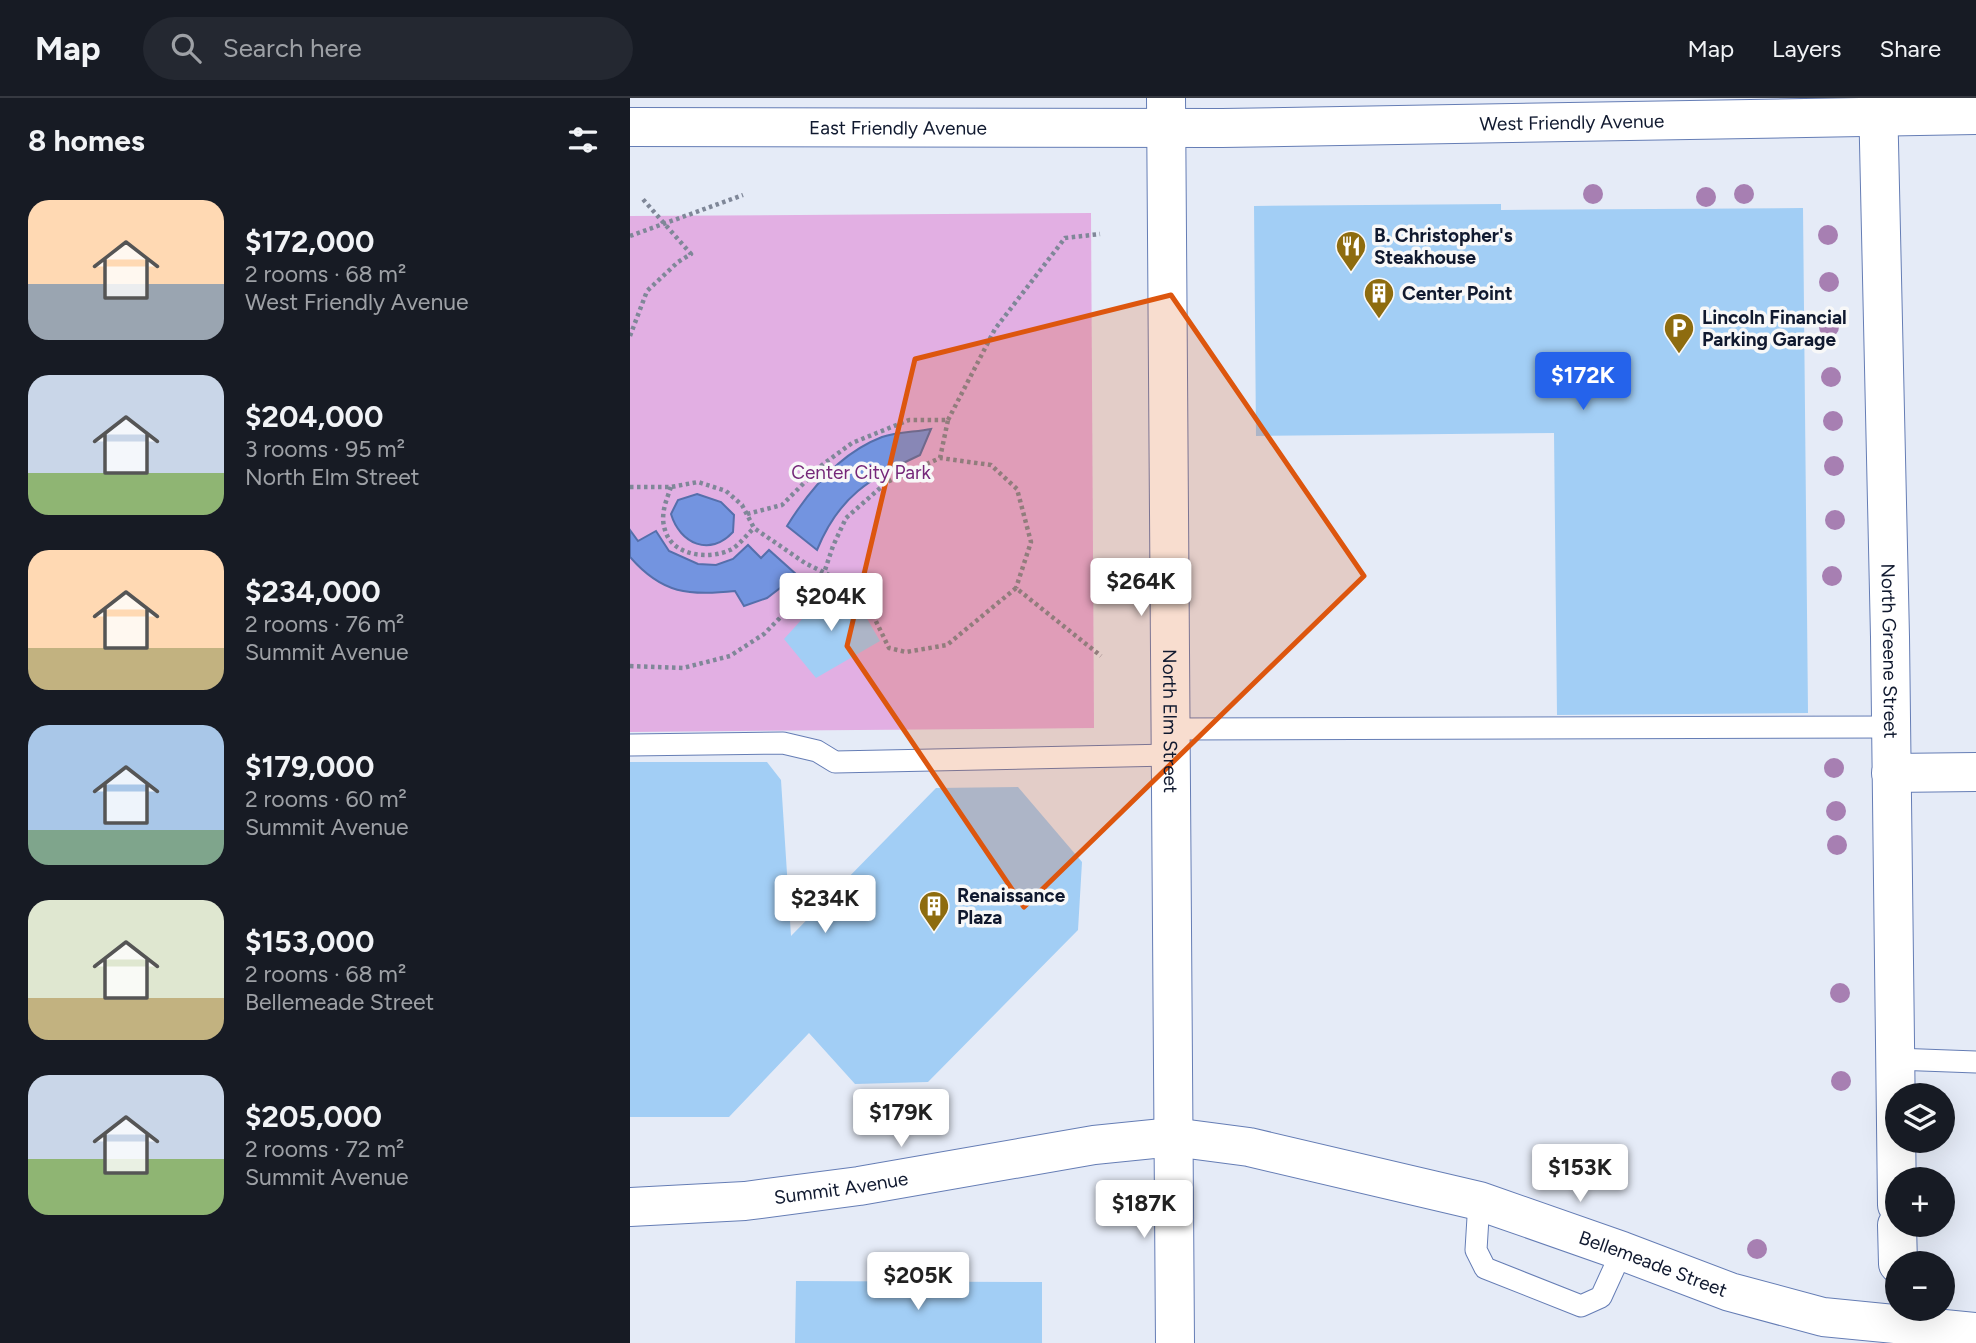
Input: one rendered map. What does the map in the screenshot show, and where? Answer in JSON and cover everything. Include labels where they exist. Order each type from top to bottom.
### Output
[{"type":"street","name":"West Friendly Avenue","points":[[1166,113],[1878,107],[1976,115]]},
{"type":"street","name":"North Greene Street","points":[[1878,107],[1891,727],[1896,1167]]},
{"type":"street","name":"East Friendly Avenue","points":[[630,127],[1166,113]]},
{"type":"street","name":"North Elm Street","points":[[1166,113],[1175,1343]]},
{"type":"street","points":[[1891,773],[1976,772]]},
{"type":"street","name":"Bellemeade Street","points":[[1173,1137],[1249,1147],[1479,1201],[1730,1292],[1823,1317],[1976,1332]]},
{"type":"street","name":"Summit Avenue","points":[[630,1207],[746,1201],[859,1186],[1094,1145],[1173,1137]]},
{"type":"lane","points":[[630,745],[783,743],[817,751],[835,762],[1171,742],[1891,727]]},
{"type":"lane","points":[[1895,1059],[1976,1062]]},
{"type":"lane","points":[[1479,1201],[1476,1250],[1485,1268],[1581,1306],[1601,1297],[1622,1251]]},
{"type":"path","points":[[630,236],[743,195]]},
{"type":"path","points":[[630,336],[647,291],[678,262],[691,254],[641,197]]},
{"type":"path","points":[[940,458],[948,420],[995,329],[1065,238],[1100,234]]},
{"type":"path","points":[[747,514],[782,505],[822,465],[852,443],[909,420],[948,420]]},
{"type":"path","points":[[630,487],[671,487],[698,482],[726,491],[742,505],[754,528],[805,563],[824,573],[833,577],[868,605],[889,648],[906,652],[947,645],[1016,588],[1031,542],[1017,489],[992,464],[940,458],[887,482],[846,519],[824,573],[764,634],[730,656],[683,668],[630,666]]},
{"type":"path","points":[[671,487],[663,508],[665,531],[680,549],[703,556],[731,550],[754,528]]},
{"type":"path","points":[[1016,588],[1101,656]]},
{"type":"highlighted area","points":[[1171,295],[1364,576],[1024,907],[847,646],[915,359]]},
{"type":"green space","name":"Center City Park","points":[[1091,213],[1094,728],[630,732],[630,216]]},
{"type":"water","points":[[931,429],[920,455],[871,481],[846,503],[835,516],[817,550],[787,526],[816,486],[853,452],[882,437]]},
{"type":"water","points":[[697,494],[721,502],[734,515],[733,532],[724,540],[715,544],[697,544],[681,533],[675,524],[671,514],[678,500]]},
{"type":"water","points":[[630,530],[638,541],[656,531],[669,551],[698,564],[716,565],[733,559],[748,545],[761,558],[769,550],[797,575],[767,598],[744,606],[735,591],[704,593],[677,590],[653,579],[630,557]]},
{"type":"building","name":"Lincoln Financial Parking Garage","points":[[1501,204],[1501,210],[1803,208],[1808,713],[1557,715],[1554,433],[1256,436],[1254,206]]},
{"type":"building","points":[[833,585],[862,610],[880,641],[816,678],[784,639]]},
{"type":"building","points":[[630,762],[767,762],[781,780],[791,936],[936,788],[1018,787],[1082,862],[1078,930],[928,1082],[855,1084],[809,1033],[729,1117],[630,1117]]},
{"type":"building","points":[[796,1281],[1042,1282],[1042,1343],[795,1343]]},
{"type":"place","name":"B. Christopher's Steakhouse","points":[[1351,273]]},
{"type":"place","name":"Center Point","points":[[1379,320]]},
{"type":"place","name":"Lincoln Financial Parking Garage","points":[[1679,355]]},
{"type":"place","name":"Renaissance Plaza","points":[[934,933]]}]
